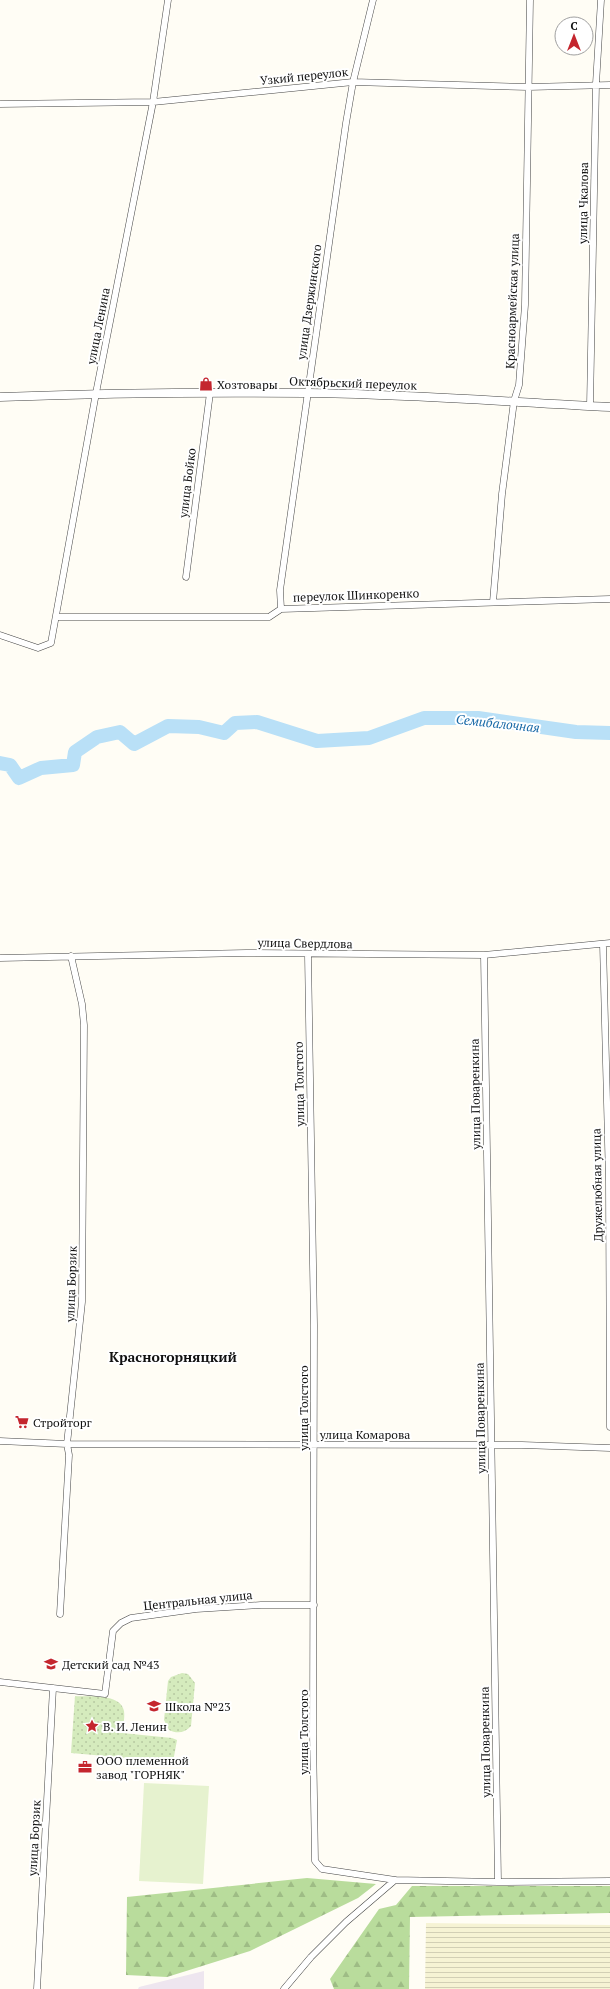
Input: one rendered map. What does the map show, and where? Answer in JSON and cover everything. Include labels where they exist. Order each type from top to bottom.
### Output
[{"type":"street","name":"улица Ленина","points":[[0,635],[38,648],[51,643],[57,617],[96,393],[153,102],[168,0]]},
{"type":"street","name":"улица Дзержинского","points":[[281,608],[280,590],[346,123],[353,82],[373,0]]},
{"type":"street","name":"Красноармейская улица","points":[[493,602],[502,494],[514,401],[519,385],[525,305],[530,0]]},
{"type":"street","name":"улица Чкалова","points":[[590,406],[596,84],[601,0]]},
{"type":"street","name":"Узкий переулок","points":[[0,104],[153,102],[353,82],[528,86],[610,85]]},
{"type":"street","name":"Октябрьский переулок","points":[[0,397],[96,393],[308,393],[514,401],[610,407]]},
{"type":"street","name":"улица Бойко","points":[[186,577],[210,393]]},
{"type":"street","name":"переулок Шинкоренко","points":[[57,617],[269,617],[281,608],[610,600]]},
{"type":"street","name":"улица Свердлова","points":[[0,958],[246,953],[308,955],[484,954],[610,943]]},
{"type":"street","name":"Дружелюбная улица","points":[[603,944],[609,1181],[610,1427]]},
{"type":"street","name":"улица Поваренкина","points":[[484,954],[498,1882]]},
{"type":"street","name":"улица Толстого","points":[[308,955],[314,1325],[313,1735],[315,1861],[322,1869],[395,1880]]},
{"type":"street","name":"улица Борзик","points":[[60,1614],[68,1455],[67,1444],[81,1324],[83,1256],[84,1025],[82,1004],[71,956]]},
{"type":"street","name":"улица Комарова","points":[[0,1441],[67,1444],[491,1445],[610,1448]]},
{"type":"street","name":"Центральная улица","points":[[0,1682],[104,1694],[113,1632],[121,1623],[131,1618],[196,1608],[261,1605],[314,1605]]},
{"type":"street","name":"улица Борзик","points":[[37,1989],[53,1688]]},
{"type":"street","points":[[284,1989],[311,1957],[346,1922],[395,1880],[498,1882],[610,1881]]},
{"type":"shaded area","points":[[426,1923],[610,1925],[610,1989],[425,1989]]},
{"type":"shaded area","points":[[204,1971],[204,1989],[138,1989],[139,1987]]},
{"type":"green space","points":[[182,1673],[188,1674],[195,1683],[191,1726],[184,1731],[175,1732],[169,1730],[164,1720],[168,1681],[171,1677]]},
{"type":"green space","points":[[75,1696],[95,1696],[117,1701],[122,1705],[124,1711],[122,1733],[172,1738],[177,1740],[173,1762],[71,1753]]},
{"type":"green space","points":[[144,1783],[209,1786],[203,1884],[139,1881]]},
{"type":"green space","points":[[307,1878],[376,1884],[358,1898],[250,1951],[167,1977],[126,1975],[127,1897]]},
{"type":"green space","points":[[412,1886],[610,1886],[610,1913],[410,1917],[409,1989],[334,1989],[330,1979],[379,1909],[396,1905]]},
{"type":"waterway","name":"Семибалочная","points":[[0,763],[10,765],[19,778],[41,768],[73,765],[75,752],[97,737],[120,732],[134,744],[168,726],[199,727],[224,733],[235,723],[257,722],[317,741],[369,738],[424,718],[478,718],[576,732],[610,733]]},
{"type":"place","name":"Хозтовары","points":[[206,384]]},
{"type":"place","name":"Стройторг","points":[[22,1422]]},
{"type":"place","name":"Детский сад №43","points":[[51,1664]]},
{"type":"place","name":"Школа №23","points":[[154,1706]]},
{"type":"place","name":"В. И. Ленин","points":[[92,1726]]},
{"type":"place","name":"ООО племенной завод \"ГОРНЯК\"","points":[[85,1767]]},
{"type":"district","name":"Красногорняцкий","points":[[173,1356]]}]
